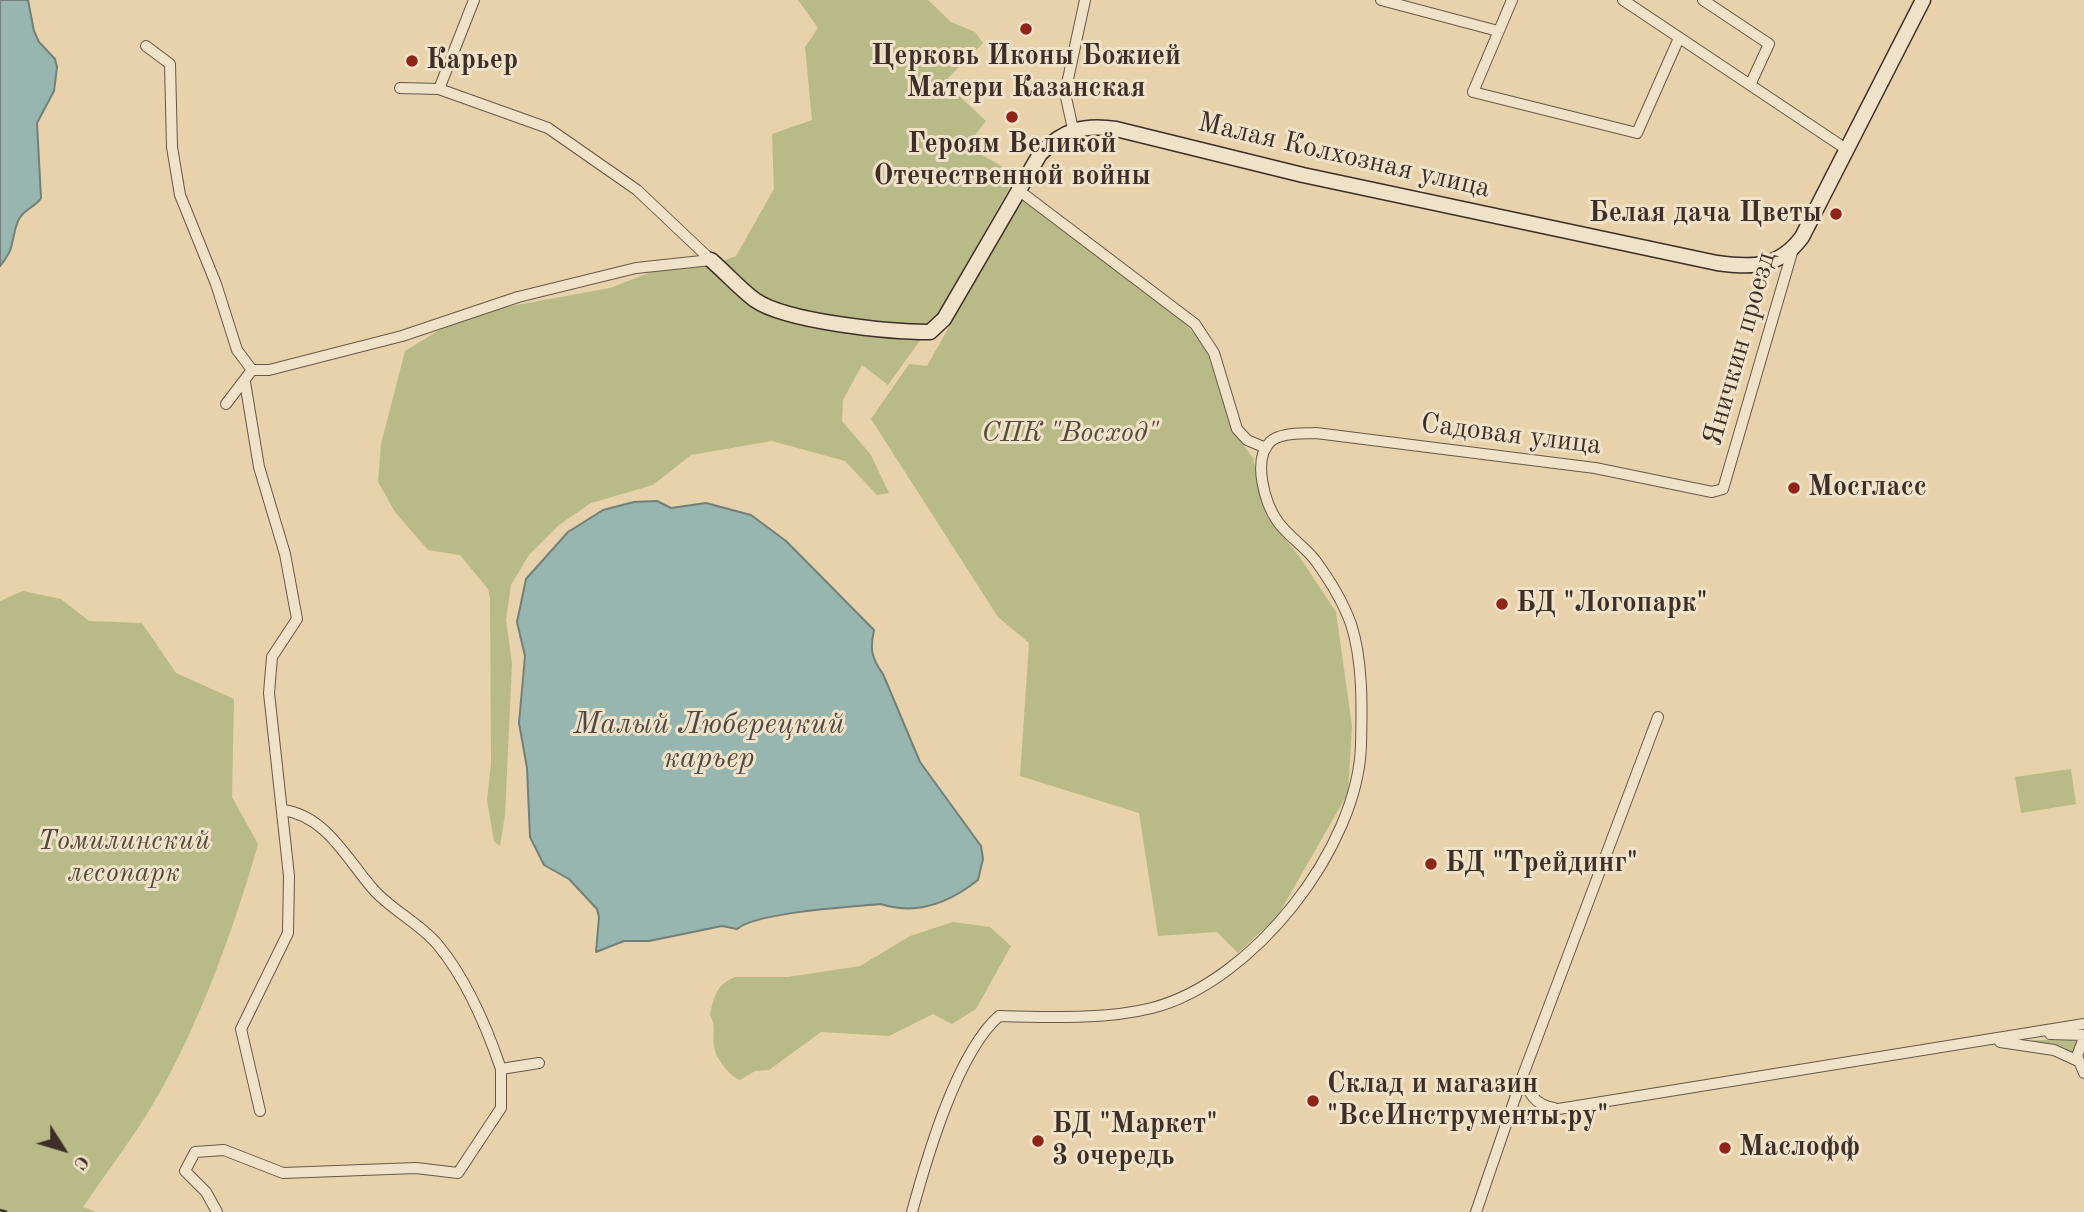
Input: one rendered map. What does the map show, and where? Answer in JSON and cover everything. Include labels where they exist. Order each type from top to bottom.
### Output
[{"type":"street","points":[[439,89],[474,0]]},
{"type":"street","points":[[400,88],[439,89],[548,128],[637,190],[754,299],[784,313],[897,332],[930,332],[944,319],[1017,189],[1048,145],[1073,129],[1065,93],[1085,0]]},
{"type":"street","points":[[1381,0],[1498,31]]},
{"type":"street","points":[[1512,0],[1473,92],[1637,133],[1679,38]]},
{"type":"street","points":[[1623,0],[1846,149]]},
{"type":"street","points":[[1703,0],[1769,44],[1750,85]]},
{"type":"street","name":"Яничкин проезд","points":[[1723,489],[1793,249],[1923,0]]},
{"type":"street","points":[[146,46],[170,64],[172,147],[180,195],[212,274],[237,350],[252,370]]},
{"type":"street","name":"Малая Колхозная улица","points":[[1073,129],[1091,126],[1116,128],[1303,175],[1717,263],[1747,267],[1771,264],[1793,249]]},
{"type":"street","points":[[912,1212],[946,1108],[986,1027],[999,1016],[1112,1015],[1153,1007],[1193,993],[1244,957],[1286,914],[1348,817],[1359,780],[1362,743],[1351,624],[1337,594],[1314,558],[1278,522],[1269,506],[1261,458],[1266,449],[1247,440],[1237,429],[1214,353],[1195,324],[1017,189]]},
{"type":"street","points":[[252,370],[269,370],[390,339],[518,296],[636,268],[711,260]]},
{"type":"street","points":[[226,404],[252,370]]},
{"type":"street","points":[[244,382],[258,467],[285,554],[297,619],[272,657],[269,693],[289,876],[288,933],[241,1028],[260,1111]]},
{"type":"street","name":"Садовая улица","points":[[1266,449],[1277,438],[1316,433],[1555,463],[1712,492],[1723,489]]},
{"type":"street","points":[[1476,1212],[1523,1075],[1658,717]]},
{"type":"street","points":[[217,1212],[206,1192],[186,1171],[195,1152],[224,1150],[283,1173],[416,1168],[458,1173],[501,1108],[501,1069],[468,989],[438,944],[374,891],[334,839],[303,813],[283,810]]},
{"type":"street","points":[[1509,1117],[2084,1024]]},
{"type":"street","points":[[2025,1034],[2084,1036],[2078,1048],[2078,1061],[2084,1073]]},
{"type":"street","points":[[1968,1042],[2028,1045],[2054,1050],[2078,1061]]},
{"type":"street","points":[[501,1069],[539,1063]]},
{"type":"street","points":[[1523,1075],[1534,1098],[1542,1105],[1562,1109]]},
{"type":"green space","points":[[798,0],[928,0],[951,22],[975,32],[983,43],[948,78],[954,91],[986,121],[972,139],[973,150],[1017,175],[934,321],[888,385],[862,365],[843,400],[842,421],[871,455],[889,493],[877,495],[845,461],[772,441],[691,455],[653,485],[591,503],[559,525],[529,555],[511,585],[506,620],[512,663],[505,815],[500,846],[494,841],[487,800],[491,764],[488,589],[460,555],[428,550],[395,512],[378,482],[381,444],[405,351],[441,329],[500,308],[610,288],[659,269],[709,266],[736,256],[774,189],[772,134],[812,120],[805,47],[818,28]]},
{"type":"green space","name":"СПК \"Восход\"","points":[[1020,200],[1027,200],[1179,317],[1205,345],[1233,431],[1253,458],[1266,515],[1299,556],[1336,612],[1352,726],[1348,793],[1277,917],[1238,953],[1217,932],[1158,936],[1139,813],[1020,776],[1029,643],[998,617],[871,419],[909,364],[927,366]]},
{"type":"green space","name":"Томилинский лесопарк","points":[[23,591],[61,599],[89,621],[142,623],[176,673],[234,699],[232,797],[258,844],[225,947],[181,1052],[132,1138],[83,1207],[96,1212],[0,1212],[0,601]]},
{"type":"green space","points":[[2071,769],[2076,804],[2021,813],[2015,777]]},
{"type":"green space","points":[[953,922],[990,927],[1011,946],[976,1009],[952,1024],[933,1014],[889,1036],[821,1032],[769,1070],[755,1071],[740,1080],[729,1072],[718,1058],[710,1015],[717,992],[729,980],[735,977],[788,977],[860,966],[910,936]]},
{"type":"green space","points":[[2030,1040],[2078,1040],[2075,1056],[2056,1046]]},
{"type":"water","points":[[0,0],[28,0],[34,31],[39,42],[55,59],[57,67],[54,91],[37,123],[41,198],[20,217],[11,248],[0,266]]},
{"type":"water","name":"Малый Люберецкий карьер","points":[[657,501],[671,508],[706,503],[751,515],[786,541],[874,630],[874,658],[920,762],[981,846],[983,859],[978,880],[944,901],[920,908],[907,909],[881,904],[805,911],[764,918],[737,929],[722,926],[649,941],[624,941],[596,952],[599,917],[597,909],[569,879],[544,865],[530,837],[527,768],[519,723],[525,656],[517,622],[526,579],[568,532],[603,510],[634,502]]},
{"type":"railway","points":[[0,1210],[7,1212]]},
{"type":"place","name":"Церковь Иконы Божией Матери Казанская","points":[[1026,29]]},
{"type":"place","name":"Карьер","points":[[412,61]]},
{"type":"place","name":"Героям Великой Отечественной войны","points":[[1012,117]]},
{"type":"place","name":"Белая дача Цветы","points":[[1836,214]]},
{"type":"place","name":"Мосгласс","points":[[1794,488]]},
{"type":"place","name":"БД \"Логопарк\"","points":[[1502,604]]},
{"type":"place","name":"БД \"Трейдинг\"","points":[[1431,864]]},
{"type":"place","name":"Склад и магазин \"ВсеИнструменты.ру\"","points":[[1313,1101]]},
{"type":"place","name":"БД \"Маркет\" 3 очередь","points":[[1038,1141]]},
{"type":"place","name":"Маслофф","points":[[1725,1148]]}]
